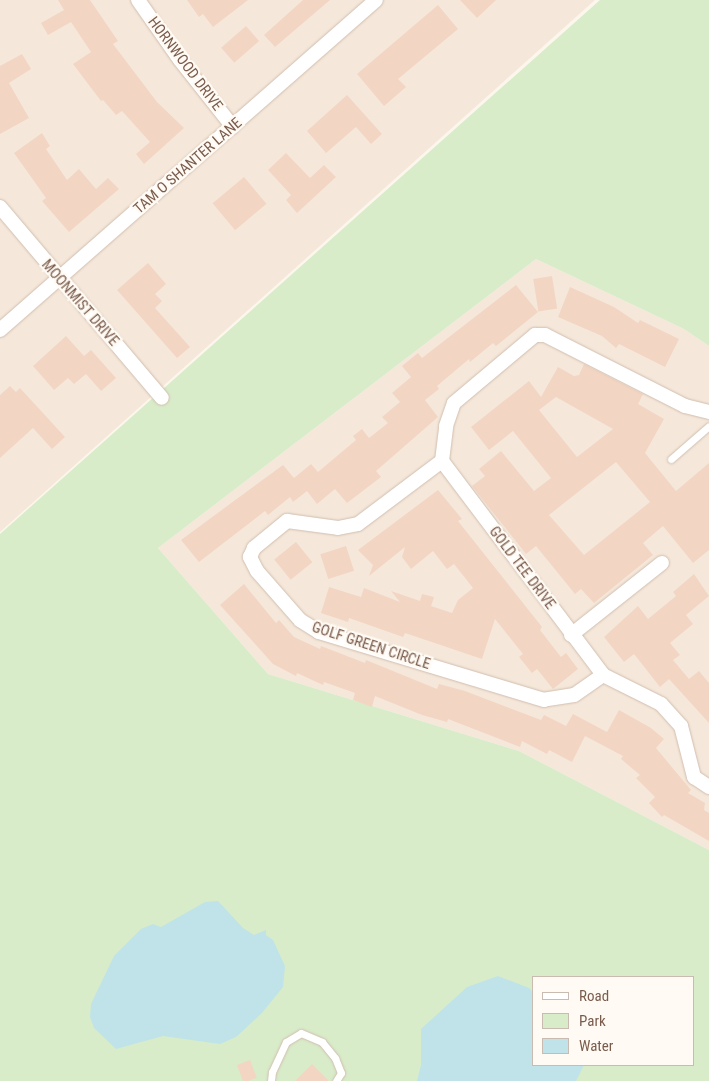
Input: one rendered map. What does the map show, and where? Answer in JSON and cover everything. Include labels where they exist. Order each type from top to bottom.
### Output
[{"type":"street","name":"HORNWOOD DRIVE","points":[[138,0],[180,60],[233,127]]},
{"type":"street","name":"TAM O SHANTER LANE","points":[[0,330],[376,0]]},
{"type":"street","name":"MOONMIST DRIVE","points":[[0,207],[58,279],[162,398]]},
{"type":"street","points":[[442,461],[446,426],[454,403],[535,336],[545,335],[685,406],[709,412]]},
{"type":"street","name":"GOLD TEE DRIVE","points":[[442,461],[571,635],[603,674]]},
{"type":"street","name":"GOLF GREEN CIRCLE","points":[[442,461],[358,524],[338,528],[296,521],[279,525],[254,548],[250,557],[258,571],[308,628],[534,698],[559,699],[574,695],[603,674]]},
{"type":"street","points":[[571,635],[662,563]]},
{"type":"street","points":[[603,674],[661,704],[681,726],[694,777],[709,787]]},
{"type":"lane","points":[[671,459],[709,426]]},
{"type":"lane","points":[[272,1081],[272,1072],[286,1042],[301,1033],[322,1042],[335,1058],[340,1073],[336,1081]]},
{"type":"shaded area","points":[[0,0],[595,0],[0,532]]},
{"type":"shaded area","points":[[536,259],[684,329],[709,346],[709,850],[519,751],[268,674],[158,548]]},
{"type":"green space","points":[[600,0],[709,0],[709,346],[684,329],[536,259],[158,548],[268,674],[519,751],[709,850],[709,1081],[0,1081],[0,534]]},
{"type":"water","points":[[218,901],[243,928],[254,935],[266,930],[266,935],[273,940],[285,966],[283,987],[262,1013],[236,1037],[220,1044],[163,1036],[116,1049],[94,1028],[90,1017],[91,1004],[114,956],[141,929],[153,924],[161,927],[205,902]]},
{"type":"water","points":[[498,976],[529,988],[532,991],[532,1066],[584,1066],[576,1081],[417,1081],[421,1065],[421,1029],[467,987]]},
{"type":"building","points":[[58,0],[90,0],[118,41],[113,44],[157,102],[184,128],[144,164],[136,154],[150,142],[122,111],[116,115],[103,100],[101,101],[73,64],[91,52],[71,22],[48,35],[41,23],[64,10]]},
{"type":"building","points":[[187,0],[248,0],[213,27],[203,14],[199,17]]},
{"type":"building","points":[[303,0],[330,0],[275,47],[264,35]]},
{"type":"building","points":[[460,0],[496,0],[477,18]]},
{"type":"building","points":[[438,5],[458,29],[398,79],[406,87],[384,106],[357,74]]},
{"type":"building","points":[[246,26],[259,41],[234,63],[221,48]]},
{"type":"building","points":[[22,54],[31,69],[9,83],[29,118],[0,134],[0,66]]},
{"type":"building","points":[[347,95],[382,134],[371,144],[356,127],[326,153],[307,131]]},
{"type":"building","points":[[42,133],[50,146],[46,149],[67,180],[79,169],[96,189],[108,178],[119,189],[69,232],[42,201],[46,198],[14,153]]},
{"type":"building","points":[[286,153],[310,178],[324,165],[336,177],[297,213],[286,200],[291,195],[268,170]]},
{"type":"building","points":[[244,177],[266,204],[235,230],[213,203]]},
{"type":"building","points":[[148,263],[166,284],[155,294],[162,301],[155,308],[190,347],[177,358],[117,290]]},
{"type":"building","points":[[552,276],[557,309],[538,312],[533,279]]},
{"type":"building","points":[[516,285],[538,312],[496,346],[493,343],[470,362],[469,359],[437,386],[439,389],[425,400],[438,417],[376,471],[381,477],[347,503],[335,489],[317,504],[307,491],[293,502],[290,497],[268,515],[265,511],[199,562],[181,540],[283,465],[294,478],[311,464],[318,472],[356,440],[353,436],[362,429],[369,438],[388,423],[382,417],[400,402],[392,393],[411,377],[402,366],[418,353],[422,358]]},
{"type":"building","points":[[570,287],[614,307],[638,323],[640,320],[679,339],[665,367],[619,344],[616,348],[602,336],[558,317]]},
{"type":"building","points":[[66,336],[84,356],[91,350],[116,378],[101,391],[86,374],[74,384],[68,378],[54,390],[33,366]]},
{"type":"building","points":[[584,364],[643,394],[638,404],[664,419],[645,453],[676,491],[709,463],[709,550],[693,563],[663,526],[643,543],[653,555],[594,603],[581,589],[575,594],[536,546],[526,554],[472,486],[485,476],[479,469],[501,451],[534,491],[551,478],[513,431],[489,450],[471,427],[529,381],[541,397],[558,367],[574,376],[579,375]],"holes":[[[556,397],[613,429],[577,457],[539,410]],[[616,462],[650,502],[584,555],[549,515]]]},
{"type":"building","points":[[10,386],[16,392],[20,388],[65,437],[52,449],[33,428],[0,458],[0,395]]},
{"type":"building","points":[[438,490],[462,519],[458,521],[542,627],[540,630],[561,657],[566,653],[578,669],[553,689],[537,669],[532,673],[519,657],[523,654],[495,619],[482,659],[405,633],[403,637],[349,618],[348,622],[321,613],[329,587],[361,597],[364,588],[400,602],[391,591],[420,601],[422,594],[434,597],[431,606],[452,613],[458,600],[473,588],[454,564],[447,569],[433,551],[411,569],[402,557],[405,547],[369,576],[373,565],[358,550]]},
{"type":"building","points":[[296,542],[312,562],[291,580],[274,560]]},
{"type":"building","points":[[346,546],[354,571],[328,579],[320,554]]},
{"type":"building","points":[[694,574],[709,596],[686,615],[693,624],[670,643],[680,655],[673,660],[689,679],[699,671],[709,683],[709,723],[669,679],[660,687],[634,654],[624,662],[604,637],[638,606],[648,619],[676,596],[673,592]]},
{"type":"building","points":[[244,584],[276,623],[279,620],[294,637],[320,649],[321,646],[365,663],[366,660],[437,689],[439,684],[465,691],[541,720],[544,715],[566,726],[573,714],[607,732],[619,710],[651,728],[664,739],[656,748],[691,790],[688,793],[705,803],[704,810],[709,813],[709,841],[664,815],[662,817],[649,803],[655,797],[636,778],[640,775],[621,759],[623,756],[585,736],[572,762],[549,750],[547,754],[522,741],[520,747],[448,719],[447,722],[422,715],[375,696],[372,707],[353,700],[355,693],[324,682],[323,685],[297,673],[296,676],[273,664],[220,605]]},
{"type":"building","points":[[250,1060],[257,1078],[243,1081],[237,1065]]},
{"type":"building","points":[[312,1064],[329,1081],[295,1081]]}]
